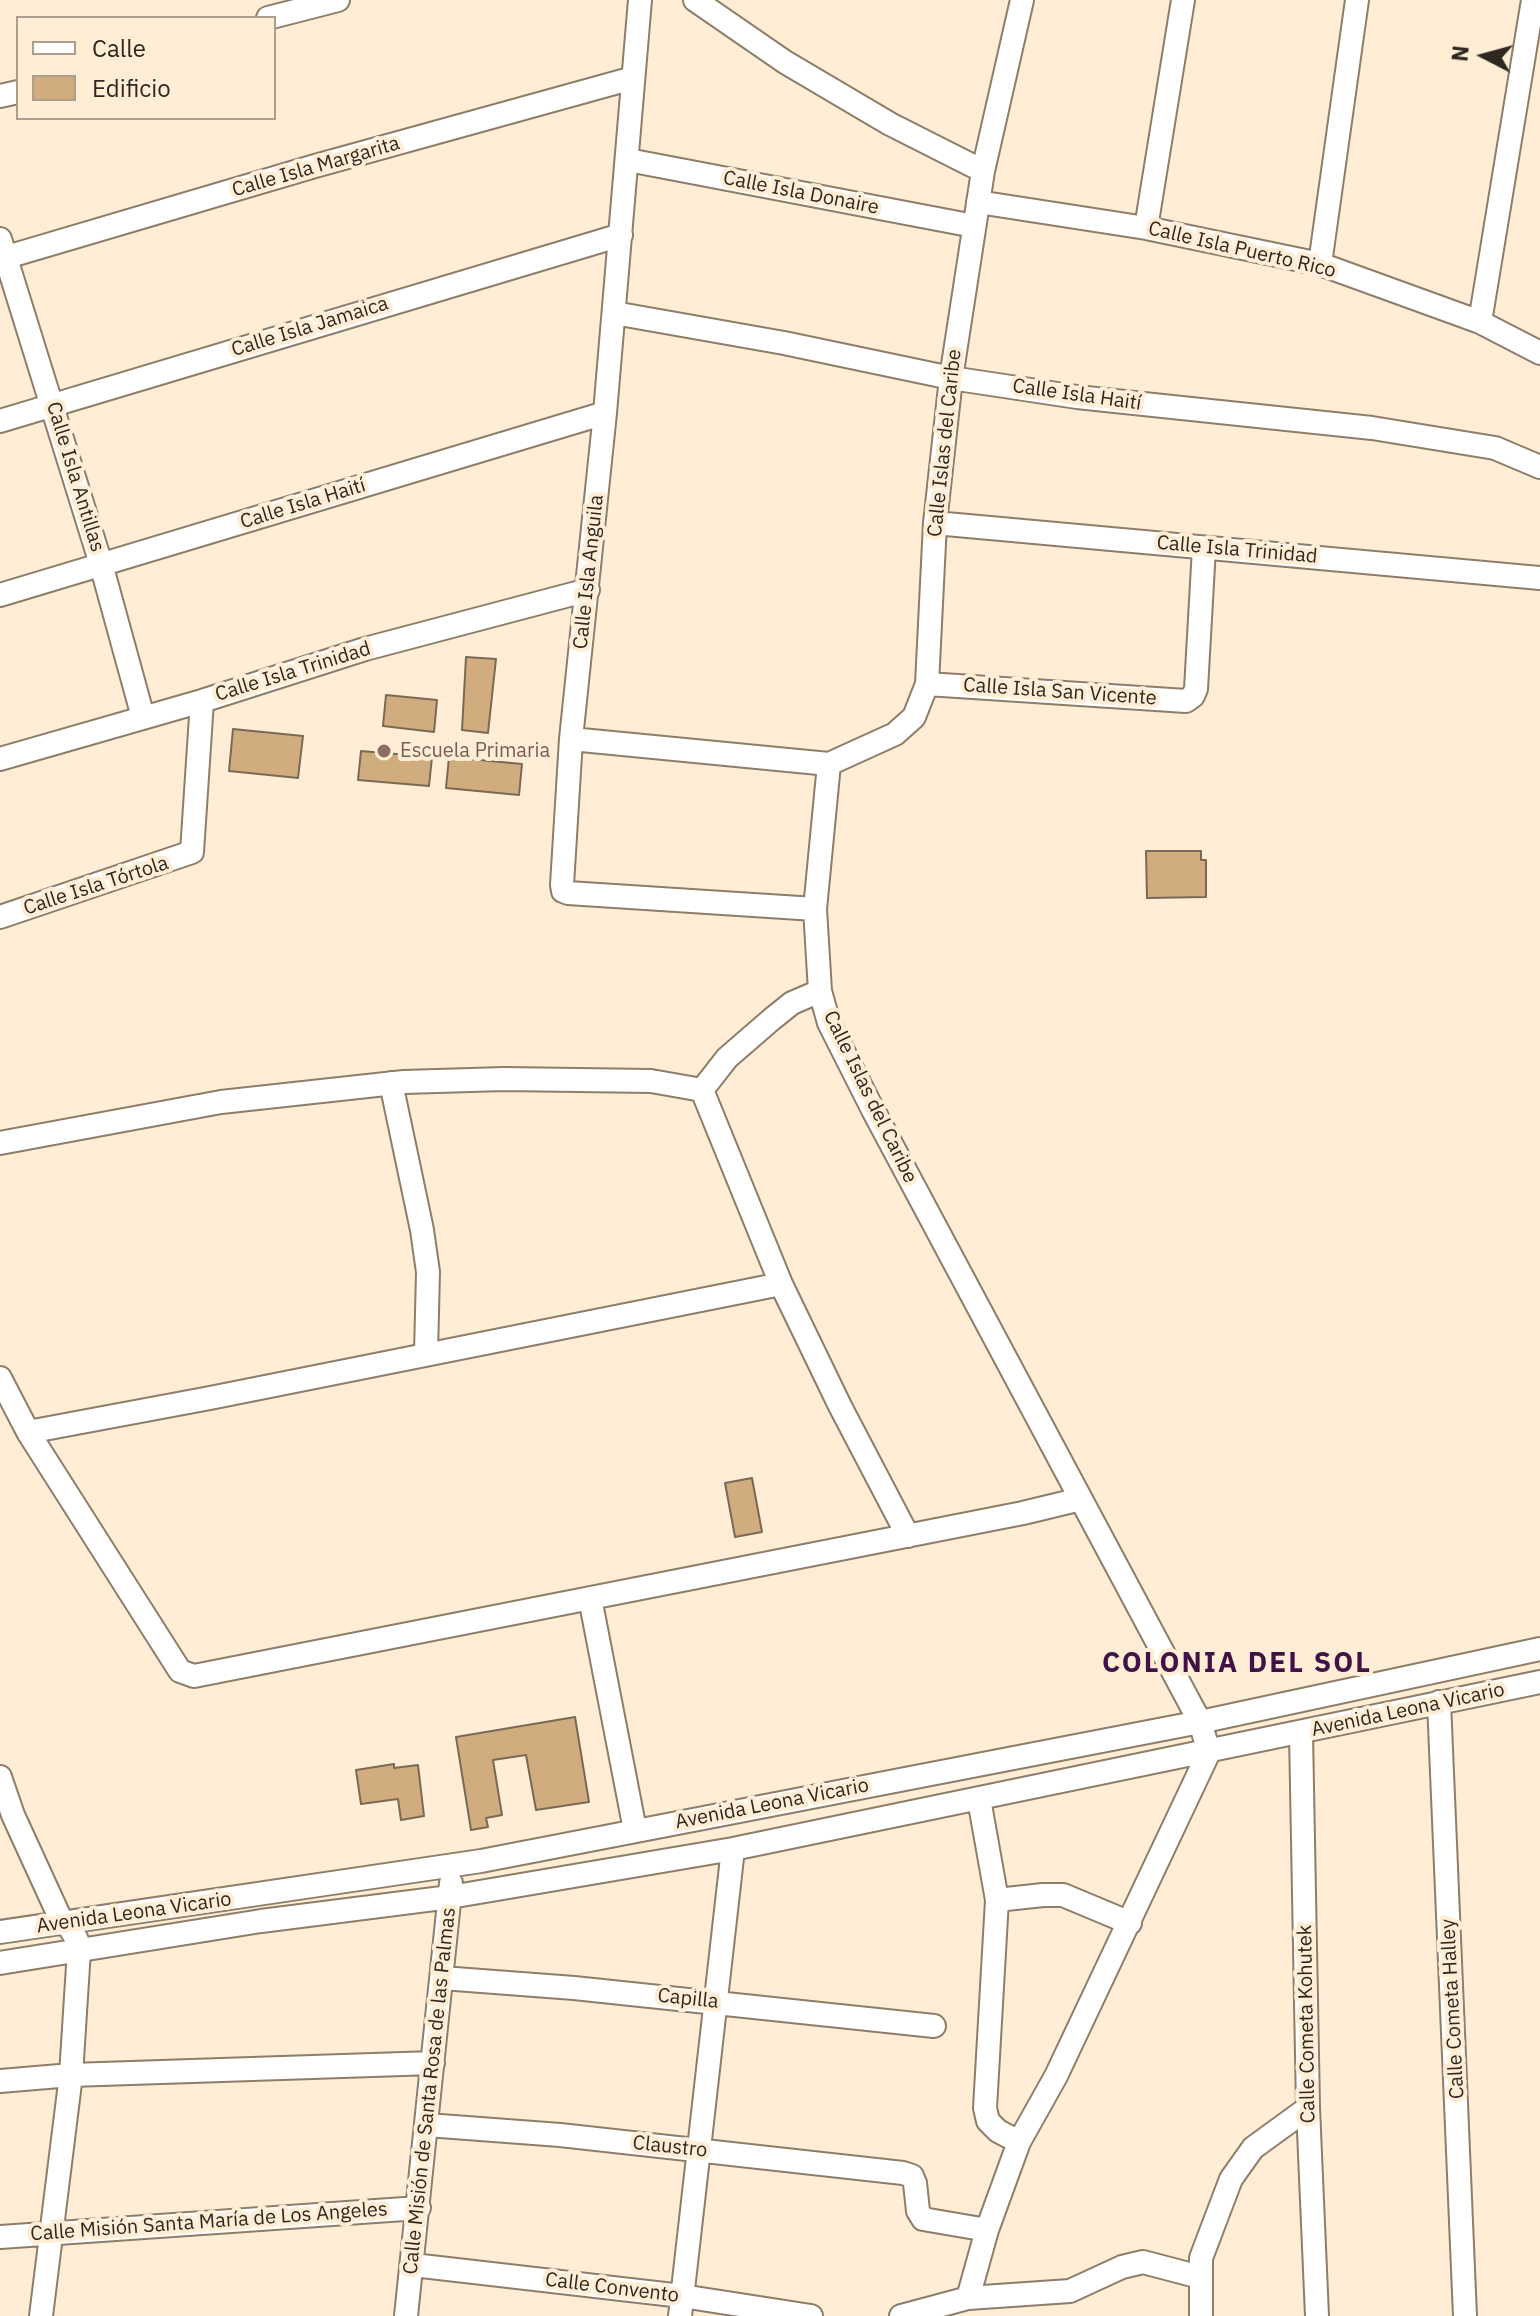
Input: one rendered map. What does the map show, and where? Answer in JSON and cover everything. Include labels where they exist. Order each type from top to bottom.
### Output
[{"type":"street","points":[[276,16],[338,0]]},
{"type":"street","name":"Calle Isla Anguila","points":[[640,0],[605,413],[571,739],[563,834],[563,891],[815,909]]},
{"type":"street","points":[[695,0],[785,62],[890,124],[983,171]]},
{"type":"street","name":"Calle Islas del Caribe","points":[[1022,0],[983,171],[951,378],[935,523],[927,684],[914,717],[895,734],[829,764],[815,909],[820,991],[829,1023],[873,1110],[1200,1722],[1209,1752]]},
{"type":"street","points":[[1146,228],[1183,0]]},
{"type":"street","points":[[1320,264],[1357,0]]},
{"type":"street","points":[[1480,322],[1533,0]]},
{"type":"street","name":"Calle Isla Margarita","points":[[2,252],[633,78]]},
{"type":"street","name":"Calle Isla Donaire","points":[[628,160],[974,226]]},
{"type":"street","name":"Calle Isla Puerto Rico","points":[[978,202],[1146,228],[1320,264],[1480,322],[1540,353]]},
{"type":"street","name":"Calle Isla Jamaica","points":[[0,421],[621,235]]},
{"type":"street","name":"Calle Isla Antillas","points":[[2,252],[54,405],[143,717]]},
{"type":"street","name":"Calle Isla Haití","points":[[614,313],[784,343],[951,378],[1077,397],[1372,428],[1495,448],[1540,467]]},
{"type":"street","name":"Calle Isla Haití","points":[[0,595],[605,413]]},
{"type":"street","name":"Calle Isla Trinidad","points":[[935,523],[1540,578]]},
{"type":"street","name":"Calle Isla San Vicente","points":[[927,684],[1186,701],[1196,689],[1204,548]]},
{"type":"street","name":"Calle Isla Trinidad","points":[[0,759],[202,701],[365,649],[588,590]]},
{"type":"street","name":"Calle Isla Tórtola","points":[[0,917],[192,852],[202,701]]},
{"type":"street","points":[[571,739],[829,764]]},
{"type":"street","points":[[702,1090],[727,1058],[772,1019],[792,1003],[820,991]]},
{"type":"street","points":[[0,1143],[221,1102],[391,1083],[504,1079],[651,1081],[702,1090]]},
{"type":"street","points":[[391,1083],[428,1272],[426,1353]]},
{"type":"street","points":[[702,1090],[781,1284],[908,1536]]},
{"type":"street","points":[[28,1432],[781,1284]]},
{"type":"street","points":[[0,1378],[28,1432],[180,1671],[194,1676],[908,1536],[1081,1499]]},
{"type":"street","points":[[590,1598],[635,1830]]},
{"type":"street","name":"Avenida Leona Vicario","points":[[0,1932],[453,1866],[1200,1722],[1540,1649]]},
{"type":"street","name":"Avenida Leona Vicario","points":[[0,1963],[261,1921],[450,1897],[733,1849],[1540,1682]]},
{"type":"street","name":"Calle Cometa Halley","points":[[1439,1702],[1465,2316]]},
{"type":"street","name":"Calle Cometa Kohutek","points":[[1301,1733],[1308,2108],[1317,2316]]},
{"type":"street","points":[[968,2298],[987,2230],[1019,2142],[1056,2076],[1209,1752]]},
{"type":"street","points":[[0,1777],[13,1815],[62,1922],[70,1928],[79,1950],[71,2075],[41,2316]]},
{"type":"street","points":[[979,1799],[997,1900],[985,2108],[988,2121],[998,2131],[1019,2142]]},
{"type":"street","points":[[681,2306],[733,1849]]},
{"type":"street","name":"Calle Misión de Santa Rosa de las Palmas","points":[[406,2316],[453,1866]]},
{"type":"street","points":[[997,1900],[1063,1895],[1130,1923]]},
{"type":"street","name":"Capilla","points":[[442,1978],[716,2002],[934,2026]]},
{"type":"street","points":[[0,2081],[71,2075],[433,2063]]},
{"type":"street","points":[[1201,2316],[1201,2258],[1231,2179],[1253,2148],[1308,2108]]},
{"type":"street","name":"Claustro","points":[[427,2125],[560,2135],[903,2173],[912,2176],[918,2211],[923,2219],[987,2230]]},
{"type":"street","name":"Calle Misión Santa María de Los Angeles","points":[[0,2237],[419,2208]]},
{"type":"street","points":[[901,2316],[968,2298],[1070,2291],[1122,2267],[1143,2262],[1200,2277]]},
{"type":"street","name":"Calle Convento","points":[[413,2265],[681,2306],[811,2316]]},
{"type":"building","points":[[466,657],[496,659],[488,733],[462,730]]},
{"type":"building","points":[[386,695],[437,700],[434,732],[383,726]]},
{"type":"building","points":[[233,729],[303,736],[298,778],[229,771]]},
{"type":"building","points":[[361,751],[432,757],[429,786],[358,780]]},
{"type":"building","points":[[449,757],[522,764],[519,795],[446,788]]},
{"type":"building","points":[[1146,851],[1201,851],[1201,860],[1206,860],[1206,897],[1147,898]]},
{"type":"building","points":[[752,1478],[762,1532],[735,1537],[725,1483]]},
{"type":"building","points":[[575,1717],[589,1802],[536,1810],[526,1755],[493,1760],[502,1815],[486,1818],[488,1827],[471,1830],[456,1737]]},
{"type":"building","points":[[394,1764],[394,1768],[418,1765],[424,1816],[401,1820],[398,1799],[361,1804],[356,1770]]},
{"type":"place","name":"Escuela Primaria","points":[[384,751]]},
{"type":"district","name":"COLONIA DEL SOL","points":[[1237,1664]]}]
